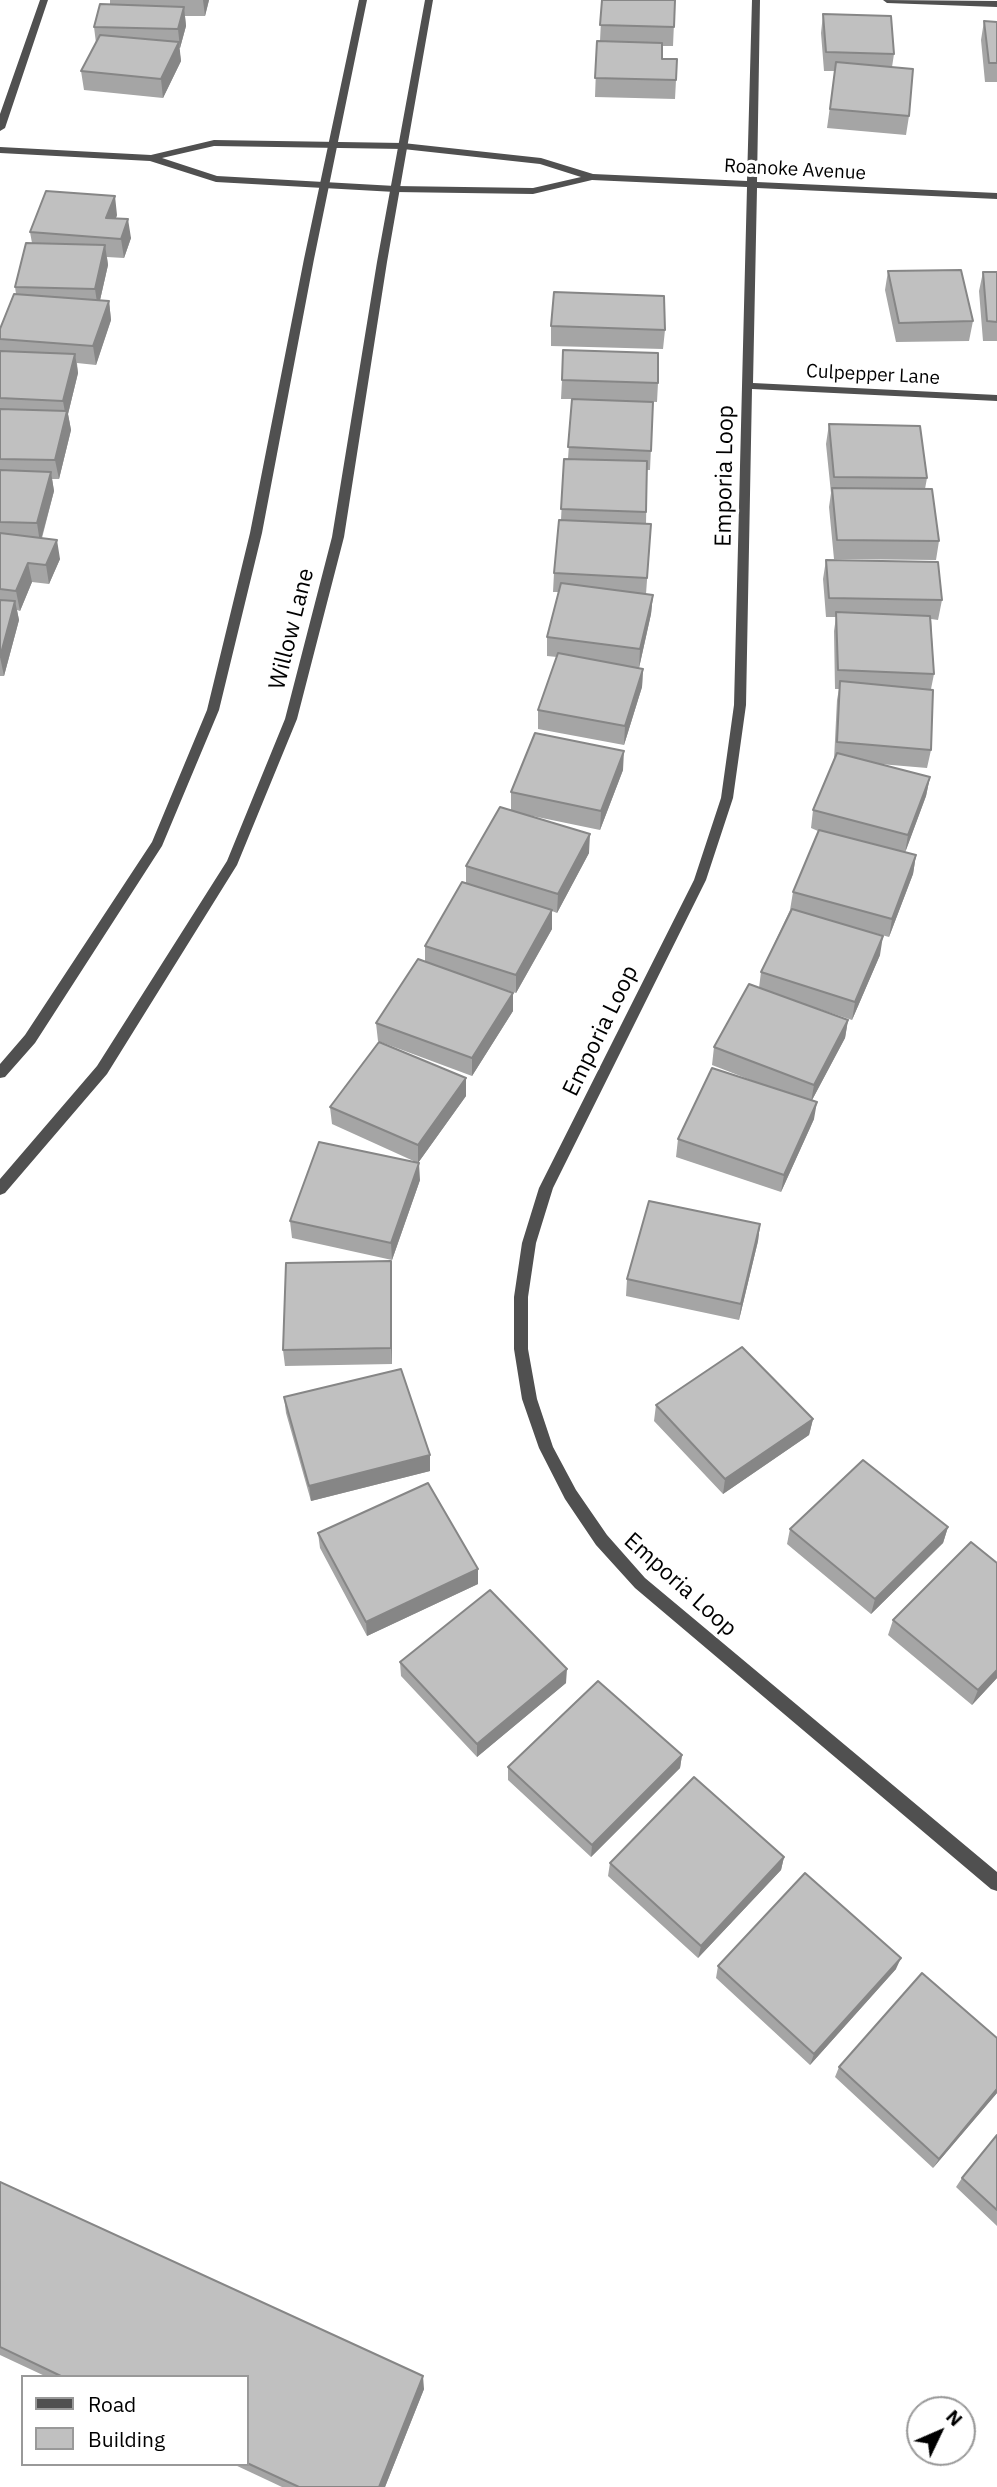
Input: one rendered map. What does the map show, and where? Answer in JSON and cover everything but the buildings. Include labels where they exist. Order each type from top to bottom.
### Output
[{"type":"street","points":[[0,128],[44,0]]},
{"type":"street","points":[[0,1073],[30,1039],[158,843],[213,710],[256,533],[363,0]]},
{"type":"street","name":"Willow Lane","points":[[0,1189],[102,1070],[233,862],[291,719],[338,537],[429,0]]},
{"type":"street","name":"Emporia Loop","points":[[756,0],[740,705],[727,798],[700,880],[535,1217],[522,1270],[521,1358],[528,1392],[548,1456],[584,1518],[608,1550],[640,1583],[997,1883]]},
{"type":"street","points":[[887,0],[997,4]]},
{"type":"street","name":"Roanoke Avenue","points":[[151,158],[214,143],[403,146],[541,161],[592,177],[997,196]]},
{"type":"street","points":[[0,150],[151,158]]},
{"type":"street","name":"Roanoke Avenue","points":[[151,158],[216,179],[395,189],[533,191],[592,177]]},
{"type":"street","name":"Culpepper Lane","points":[[748,386],[997,398]]}]
